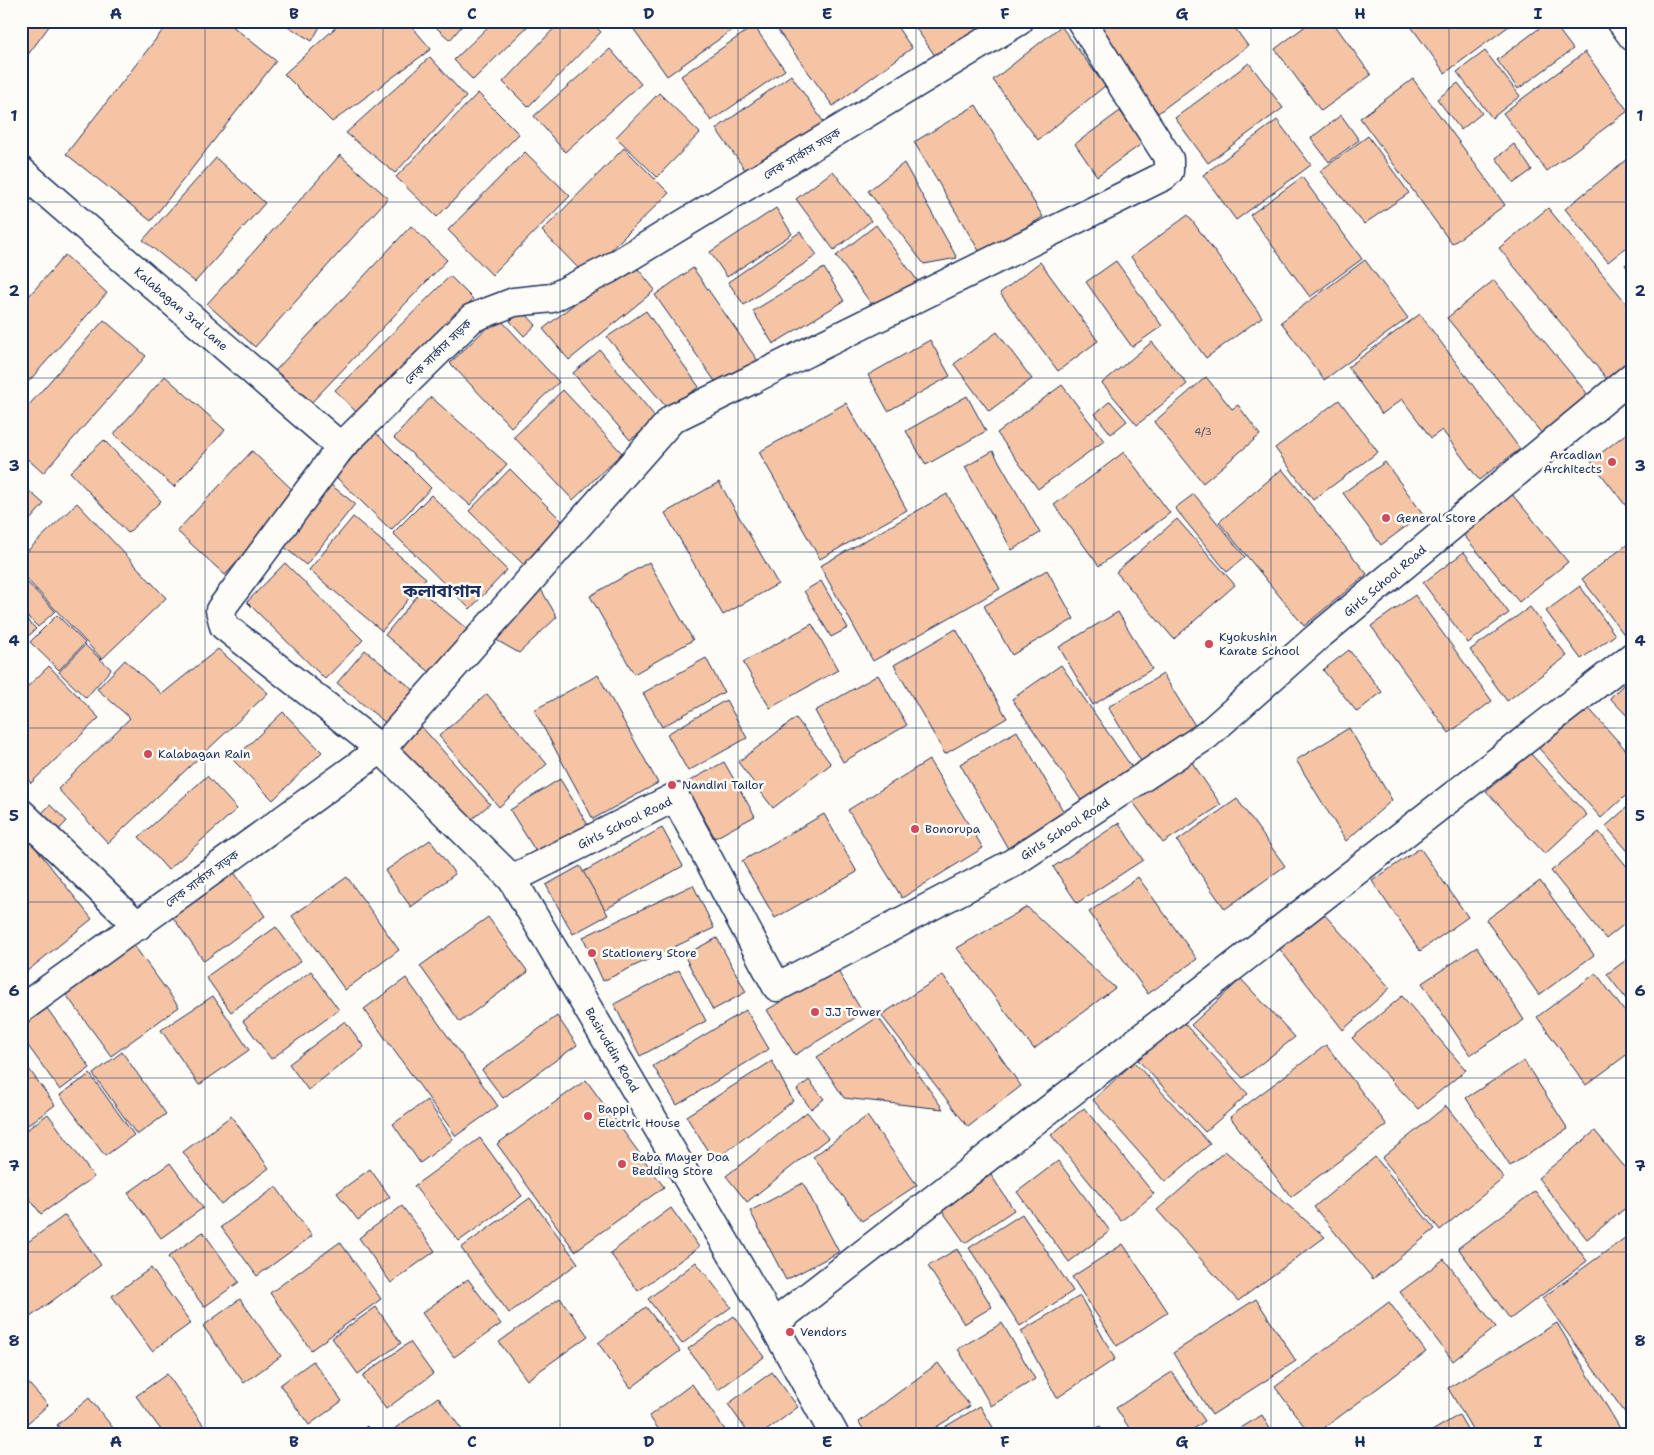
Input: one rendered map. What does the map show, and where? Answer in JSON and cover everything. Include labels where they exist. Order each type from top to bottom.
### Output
[{"type":"street","name":"লেক সার্কাস সড়ক","points":[[382,749],[224,626],[220,616],[220,610],[341,447],[472,318],[514,302],[552,298],[609,269],[1020,21]]},
{"type":"street","name":"লেক সার্কাস সড়ক","points":[[21,1009],[382,749],[672,420],[1155,180],[1169,171],[1169,159],[1166,153],[1081,21]]},
{"type":"street","points":[[1621,21],[1633,36]]},
{"type":"street","name":"Kalabagan 3rd Lane","points":[[21,171],[341,447]]},
{"type":"street","name":"Girls School Road","points":[[512,879],[675,797],[777,987],[1011,864],[1207,735],[1316,638],[1633,376]]},
{"type":"street","points":[[773,1324],[1633,656]]},
{"type":"street","name":"Basiruddin Road","points":[[382,749],[512,879],[773,1324],[834,1434]]},
{"type":"street","points":[[21,813],[138,926]]},
{"type":"building","points":[[21,21],[53,21],[21,64]]},
{"type":"building","points":[[170,21],[226,21],[276,61],[151,221],[66,154]]},
{"type":"building","points":[[279,21],[323,21],[312,41]]},
{"type":"building","points":[[343,21],[407,21],[431,49],[332,122],[284,74]]},
{"type":"building","points":[[429,21],[466,21],[450,40]]},
{"type":"building","points":[[494,21],[533,21],[473,80],[454,60]]},
{"type":"building","points":[[561,21],[590,21],[601,32],[528,107],[503,82]]},
{"type":"building","points":[[628,21],[745,21],[667,76]]},
{"type":"building","points":[[771,21],[893,21],[912,48],[833,106]]},
{"type":"building","points":[[911,21],[1002,21],[940,63]]},
{"type":"building","points":[[1090,21],[1230,21],[1248,46],[1158,113]]},
{"type":"building","points":[[1312,21],[1332,21],[1371,75],[1321,111],[1275,49]]},
{"type":"building","points":[[1407,21],[1516,21],[1445,73]]},
{"type":"building","points":[[1549,21],[1552,21],[1573,49],[1518,89],[1497,60]]},
{"type":"building","points":[[754,26],[785,70],[711,121],[681,76]]},
{"type":"building","points":[[1061,26],[1105,86],[1038,140],[993,80]]},
{"type":"building","points":[[610,49],[641,84],[565,152],[534,116]]},
{"type":"building","points":[[1485,51],[1520,96],[1492,118],[1457,72]]},
{"type":"building","points":[[1585,52],[1628,111],[1547,171],[1503,113]]},
{"type":"building","points":[[430,57],[466,97],[395,173],[346,133]]},
{"type":"building","points":[[1249,63],[1283,108],[1208,163],[1175,118]]},
{"type":"building","points":[[791,75],[825,124],[751,178],[716,129]]},
{"type":"building","points":[[1413,79],[1505,205],[1452,244],[1360,118]]},
{"type":"building","points":[[1458,83],[1482,113],[1461,130],[1437,99]]},
{"type":"building","points":[[478,93],[519,134],[437,217],[396,177]]},
{"type":"building","points":[[659,93],[700,133],[657,177],[616,137]]},
{"type":"building","points":[[976,105],[1043,217],[981,254],[914,142]]},
{"type":"building","points":[[1120,111],[1143,143],[1097,176],[1075,144]]},
{"type":"building","points":[[1341,115],[1359,140],[1329,162],[1311,138]]},
{"type":"building","points":[[1277,120],[1311,165],[1236,220],[1203,175]]},
{"type":"building","points":[[1368,136],[1409,193],[1364,224],[1320,171]]},
{"type":"building","points":[[1514,144],[1532,170],[1514,183],[1496,158]]},
{"type":"building","points":[[624,148],[669,193],[585,275],[542,231]]},
{"type":"building","points":[[525,152],[570,196],[492,275],[448,230]]},
{"type":"building","points":[[1633,154],[1633,242],[1608,262],[1565,209]]},
{"type":"building","points":[[340,155],[388,198],[255,347],[207,304]]},
{"type":"building","points":[[216,158],[265,203],[195,282],[143,240]]},
{"type":"building","points":[[904,163],[957,258],[924,264],[868,191]]},
{"type":"building","points":[[833,171],[871,221],[834,250],[796,199]]},
{"type":"building","points":[[1302,177],[1362,259],[1310,297],[1250,215]]},
{"type":"building","points":[[776,208],[792,234],[727,277],[710,252]]},
{"type":"building","points":[[1548,208],[1633,311],[1633,357],[1607,379],[1499,248]]},
{"type":"building","points":[[1188,215],[1262,317],[1206,358],[1131,257]]},
{"type":"building","points":[[876,225],[920,284],[879,314],[836,256]]},
{"type":"building","points":[[411,226],[447,260],[309,405],[274,372]]},
{"type":"building","points":[[800,232],[817,255],[744,305],[728,282]]},
{"type":"building","points":[[65,255],[107,293],[21,390],[21,305]]},
{"type":"building","points":[[1633,258],[1633,275],[1625,265]]},
{"type":"building","points":[[630,259],[655,290],[569,360],[543,329]]},
{"type":"building","points":[[1365,260],[1408,318],[1324,380],[1281,322]]},
{"type":"building","points":[[1116,261],[1162,326],[1132,347],[1086,282]]},
{"type":"building","points":[[1040,262],[1098,341],[1058,371],[1000,293]]},
{"type":"building","points":[[693,268],[758,361],[719,387],[655,295]]},
{"type":"building","points":[[824,268],[844,301],[773,344],[753,311]]},
{"type":"building","points":[[450,276],[473,299],[358,414],[335,390]]},
{"type":"building","points":[[1494,280],[1590,397],[1543,435],[1447,318]]},
{"type":"building","points":[[522,310],[536,325],[524,336],[510,321]]},
{"type":"building","points":[[646,311],[699,387],[667,408],[607,337]]},
{"type":"building","points":[[1420,314],[1520,449],[1479,480],[1442,430],[1431,438],[1402,399],[1382,414],[1348,367]]},
{"type":"building","points":[[498,317],[559,382],[511,427],[450,363]]},
{"type":"building","points":[[104,320],[146,356],[43,473],[21,453],[21,414]]},
{"type":"building","points":[[997,332],[1032,379],[989,411],[954,364]]},
{"type":"building","points":[[930,340],[950,376],[888,411],[868,375]]},
{"type":"building","points":[[1152,342],[1187,384],[1137,425],[1102,383]]},
{"type":"building","points":[[600,350],[658,420],[630,440],[573,373]]},
{"type":"building","points":[[165,376],[225,430],[174,487],[114,434]]},
{"type":"building","points":[[1206,377],[1232,409],[1238,405],[1260,435],[1203,483],[1154,422]]},
{"type":"building","points":[[1062,385],[1104,441],[1038,489],[997,433]]},
{"type":"building","points":[[563,390],[622,453],[573,500],[514,437]]},
{"type":"building","points":[[967,396],[986,431],[926,465],[906,431]]},
{"type":"building","points":[[431,397],[507,464],[470,505],[394,438]]},
{"type":"building","points":[[1339,400],[1378,452],[1313,500],[1275,448]]},
{"type":"building","points":[[1110,401],[1127,421],[1111,434],[1095,414]]},
{"type":"building","points":[[846,403],[907,510],[820,559],[759,452]]},
{"type":"building","points":[[1628,432],[1633,437],[1633,515],[1591,461]]},
{"type":"building","points":[[376,433],[431,488],[391,530],[335,476]]},
{"type":"building","points":[[104,440],[161,501],[128,533],[70,472]]},
{"type":"building","points":[[252,451],[299,496],[225,575],[177,531]]},
{"type":"building","points":[[993,451],[1040,533],[1012,550],[965,467]]},
{"type":"building","points":[[1124,452],[1170,513],[1099,566],[1054,505]]},
{"type":"building","points":[[1385,462],[1423,514],[1381,545],[1343,493]]},
{"type":"building","points":[[510,469],[565,524],[524,565],[469,511]]},
{"type":"building","points":[[1282,469],[1367,574],[1304,626],[1219,522]]},
{"type":"building","points":[[326,481],[355,504],[306,565],[277,541]]},
{"type":"building","points":[[719,482],[778,584],[723,615],[665,513]]},
{"type":"building","points":[[21,484],[44,504],[21,530]]},
{"type":"building","points":[[1511,493],[1568,562],[1519,602],[1462,533]]},
{"type":"building","points":[[947,494],[1000,589],[873,661],[820,566]]},
{"type":"building","points":[[1194,494],[1245,557],[1227,572],[1175,508]]},
{"type":"building","points":[[431,495],[507,570],[470,609],[393,533]]},
{"type":"building","points":[[77,503],[166,598],[102,659],[21,573],[21,557]]},
{"type":"building","points":[[353,517],[426,578],[382,631],[309,570]]},
{"type":"building","points":[[1177,519],[1235,585],[1174,639],[1116,572]]},
{"type":"building","points":[[1633,540],[1633,632],[1626,637],[1582,579]]},
{"type":"building","points":[[1464,552],[1509,613],[1468,643],[1423,583]]},
{"type":"building","points":[[649,562],[693,640],[634,674],[590,596]]},
{"type":"building","points":[[285,563],[363,640],[325,679],[247,602]]},
{"type":"building","points":[[1047,570],[1074,619],[1012,655],[984,606]]},
{"type":"building","points":[[21,576],[55,611],[38,627],[21,610]]},
{"type":"building","points":[[821,581],[848,628],[831,637],[804,591]]},
{"type":"building","points":[[539,586],[557,617],[519,653],[491,637]]},
{"type":"building","points":[[1580,586],[1615,635],[1581,659],[1546,611]]},
{"type":"building","points":[[421,591],[473,634],[437,678],[385,635]]},
{"type":"building","points":[[1415,595],[1492,701],[1449,733],[1371,626]]},
{"type":"building","points":[[1530,607],[1567,656],[1507,701],[1470,650]]},
{"type":"building","points":[[1118,612],[1152,669],[1093,705],[1059,647]]},
{"type":"building","points":[[21,613],[36,629],[21,643]]},
{"type":"building","points":[[57,615],[85,643],[59,670],[30,642]]},
{"type":"building","points":[[812,624],[838,670],[770,708],[743,662]]},
{"type":"building","points":[[956,629],[1007,718],[945,754],[894,665]]},
{"type":"building","points":[[85,645],[111,669],[86,698],[59,672]]},
{"type":"building","name":"Kalabagan Rain","points":[[218,649],[268,693],[108,843],[58,789],[130,718],[97,689],[125,660],[162,694]]},
{"type":"building","points":[[365,650],[415,691],[387,724],[337,683]]},
{"type":"building","points":[[1349,650],[1382,692],[1357,712],[1323,670]]},
{"type":"building","points":[[706,658],[724,692],[662,727],[643,693]]},
{"type":"building","points":[[1061,665],[1133,769],[1083,803],[1012,699]]},
{"type":"building","points":[[49,666],[99,718],[31,783],[21,772],[21,693]]},
{"type":"building","points":[[1163,674],[1199,732],[1144,766],[1108,707]]},
{"type":"building","points":[[598,675],[658,783],[593,819],[534,710]]},
{"type":"building","points":[[878,675],[907,725],[843,762],[815,711]]},
{"type":"building","points":[[1633,675],[1633,722],[1610,698]]},
{"type":"building","points":[[487,694],[547,764],[499,807],[439,736]]},
{"type":"building","points":[[726,700],[747,738],[688,771],[667,734]]},
{"type":"building","points":[[1584,703],[1633,758],[1633,789],[1601,818],[1536,745]]},
{"type":"building","points":[[283,712],[322,752],[273,800],[233,760]]},
{"type":"building","points":[[796,718],[831,764],[773,808],[738,762]]},
{"type":"building","points":[[421,726],[490,804],[465,825],[395,749]]},
{"type":"building","points":[[1349,728],[1392,800],[1346,841],[1296,760]]},
{"type":"building","points":[[1017,731],[1069,821],[1011,854],[960,764]]},
{"type":"building","points":[[1185,752],[1221,805],[1163,843],[1130,798]]},
{"type":"building","points":[[1531,754],[1587,815],[1545,854],[1486,791]]},
{"type":"building","name":"Bonorupa","points":[[929,760],[983,848],[902,898],[848,810]]},
{"type":"building","points":[[724,762],[755,816],[715,838],[684,784]]},
{"type":"building","points":[[207,776],[237,809],[168,870],[139,837]]},
{"type":"building","points":[[560,779],[588,825],[538,855],[510,810]]},
{"type":"building","points":[[1237,799],[1285,866],[1225,909],[1177,841]]},
{"type":"building","points":[[1633,802],[1633,857],[1606,826]]},
{"type":"building","points":[[50,805],[67,821],[54,835],[37,818]]},
{"type":"building","points":[[824,814],[857,872],[775,918],[742,861]]},
{"type":"building","points":[[1119,823],[1143,860],[1077,903],[1053,867]]},
{"type":"building","points":[[662,828],[683,866],[604,910],[583,872]]},
{"type":"building","points":[[1599,832],[1633,874],[1633,917],[1606,939],[1551,871]]},
{"type":"building","points":[[430,840],[455,874],[411,907],[385,871]]},
{"type":"building","points":[[31,842],[92,919],[21,976],[21,850]]},
{"type":"building","points":[[1420,848],[1468,917],[1420,951],[1372,881]]},
{"type":"building","points":[[580,866],[608,915],[573,934],[546,885]]},
{"type":"building","points":[[231,868],[265,916],[204,961],[169,912]]},
{"type":"building","points":[[347,877],[399,950],[345,990],[292,916]]},
{"type":"building","points":[[1138,877],[1197,959],[1148,994],[1089,912]]},
{"type":"building","points":[[1540,881],[1594,955],[1539,995],[1486,920]]},
{"type":"building","points":[[693,885],[714,928],[603,981],[583,937]]},
{"type":"building","points":[[1315,904],[1390,988],[1343,1030],[1271,938]]},
{"type":"building","points":[[1027,907],[1115,988],[1034,1049],[957,948]]},
{"type":"building","points":[[488,917],[528,972],[460,1022],[420,966]]},
{"type":"building","points":[[276,927],[301,961],[231,1012],[206,977]]},
{"type":"building","points":[[127,936],[179,1007],[111,1056],[59,985]]},
{"type":"building","points":[[717,938],[746,992],[713,1010],[684,955]]},
{"type":"building","points":[[1477,947],[1524,1020],[1470,1055],[1422,983]]},
{"type":"building","points":[[1633,955],[1633,1008],[1607,974]]},
{"type":"building","name":"J.J Tower","points":[[836,968],[863,1013],[795,1055],[767,1010]]},
{"type":"building","points":[[679,970],[706,1021],[640,1056],[614,1004]]},
{"type":"building","points":[[311,971],[339,1010],[271,1059],[243,1021]]},
{"type":"building","points":[[1596,973],[1633,1023],[1633,1050],[1586,1085],[1537,1017]]},
{"type":"building","points":[[943,975],[1021,1086],[968,1127],[881,1015]]},
{"type":"building","points":[[406,978],[498,1106],[456,1136],[364,1009]]},
{"type":"building","points":[[1241,979],[1295,1037],[1243,1078],[1191,1025]]},
{"type":"building","points":[[213,996],[249,1050],[199,1085],[161,1030]]},
{"type":"building","points":[[1402,996],[1466,1070],[1418,1109],[1352,1038]]},
{"type":"building","points":[[41,1000],[90,1068],[60,1090],[21,1036],[21,1014]]},
{"type":"building","points":[[746,1010],[769,1049],[677,1105],[653,1066]]},
{"type":"building","points":[[557,1016],[577,1045],[503,1098],[482,1070]]},
{"type":"building","points":[[878,1017],[943,1109],[844,1098],[817,1057]]},
{"type":"building","points":[[345,1021],[364,1047],[308,1090],[289,1064]]},
{"type":"building","points":[[1182,1021],[1248,1094],[1205,1132],[1138,1060]]},
{"type":"building","points":[[1326,1045],[1387,1125],[1291,1197],[1230,1117]]},
{"type":"building","points":[[122,1052],[166,1114],[137,1135],[93,1074]]},
{"type":"building","points":[[21,1058],[55,1105],[28,1125],[21,1115]]},
{"type":"building","points":[[772,1061],[793,1101],[714,1161],[686,1116]]},
{"type":"building","points":[[1524,1061],[1568,1129],[1510,1166],[1466,1098]]},
{"type":"building","points":[[1134,1062],[1210,1144],[1165,1182],[1093,1100]]},
{"type":"building","points":[[90,1074],[134,1135],[105,1156],[60,1095]]},
{"type":"building","points":[[586,1080],[664,1187],[575,1251],[497,1144]]},
{"type":"building","points":[[809,1080],[824,1099],[811,1109],[797,1090]]},
{"type":"building","points":[[427,1100],[453,1139],[420,1163],[393,1124]]},
{"type":"building","points":[[1446,1106],[1504,1178],[1440,1230],[1382,1158]]},
{"type":"building","points":[[1084,1108],[1154,1194],[1121,1221],[1051,1135]]},
{"type":"building","points":[[807,1112],[828,1138],[747,1202],[726,1176]]},
{"type":"building","points":[[48,1114],[94,1177],[41,1214],[21,1187],[21,1134]]},
{"type":"building","points":[[231,1116],[269,1168],[221,1204],[183,1152]]},
{"type":"building","points":[[867,1116],[917,1185],[862,1221],[813,1157]]},
{"type":"building","points":[[1595,1131],[1633,1177],[1633,1202],[1587,1239],[1538,1178]]},
{"type":"building","points":[[480,1138],[522,1196],[459,1241],[414,1186]]},
{"type":"building","points":[[1225,1151],[1325,1237],[1238,1301],[1157,1210]]},
{"type":"building","points":[[1375,1157],[1435,1229],[1373,1279],[1314,1207]]},
{"type":"building","points":[[1058,1161],[1110,1231],[1069,1262],[1017,1192]]},
{"type":"building","points":[[170,1163],[203,1208],[161,1238],[128,1193]]},
{"type":"building","points":[[370,1169],[390,1197],[358,1220],[337,1193]]},
{"type":"building","points":[[991,1175],[1014,1210],[965,1243],[941,1209]]},
{"type":"building","points":[[803,1183],[839,1252],[786,1280],[750,1211]]},
{"type":"building","points":[[276,1187],[312,1236],[257,1276],[221,1227]]},
{"type":"building","points":[[1535,1191],[1587,1261],[1510,1319],[1458,1248]]},
{"type":"building","points":[[530,1198],[578,1263],[509,1313],[461,1248]]},
{"type":"building","points":[[402,1206],[435,1251],[391,1283],[359,1238]]},
{"type":"building","points":[[671,1208],[699,1247],[638,1291],[610,1253]]},
{"type":"building","points":[[1022,1214],[1073,1291],[1020,1326],[969,1248]]},
{"type":"building","points":[[65,1215],[101,1265],[22,1323],[21,1247]]},
{"type":"building","points":[[203,1232],[239,1282],[204,1307],[168,1257]]},
{"type":"building","points":[[1633,1232],[1633,1409],[1626,1414],[1542,1298]]},
{"type":"building","points":[[340,1242],[381,1299],[311,1350],[270,1293]]},
{"type":"building","points":[[1123,1244],[1168,1312],[1117,1346],[1072,1277]]},
{"type":"building","points":[[957,1249],[992,1307],[964,1324],[928,1266]]},
{"type":"building","points":[[1444,1259],[1496,1327],[1453,1361],[1400,1292]]},
{"type":"building","points":[[696,1262],[731,1307],[682,1344],[648,1299]]},
{"type":"building","points":[[151,1268],[191,1323],[152,1351],[112,1296]]},
{"type":"building","points":[[468,1279],[501,1324],[454,1357],[422,1313]]},
{"type":"building","points":[[1080,1296],[1115,1359],[1057,1398],[1021,1331]]},
{"type":"building","points":[[560,1298],[588,1336],[527,1380],[499,1342]]},
{"type":"building","points":[[240,1299],[281,1356],[244,1383],[203,1326]]},
{"type":"building","points":[[1256,1299],[1296,1361],[1212,1415],[1173,1353]]},
{"type":"building","points":[[1389,1302],[1426,1352],[1316,1434],[1310,1434],[1275,1387]]},
{"type":"building","points":[[376,1307],[401,1343],[358,1374],[332,1338]]},
{"type":"building","points":[[646,1307],[680,1351],[631,1388],[598,1343]]},
{"type":"building","points":[[734,1316],[764,1357],[718,1390],[688,1349]]},
{"type":"building","points":[[1002,1323],[1035,1379],[991,1406],[958,1349]]},
{"type":"building","points":[[1557,1323],[1621,1430],[1615,1434],[1475,1434],[1448,1388]]},
{"type":"building","points":[[410,1342],[433,1374],[386,1409],[362,1376]]},
{"type":"building","points":[[313,1361],[342,1401],[309,1425],[280,1385]]},
{"type":"building","points":[[938,1363],[970,1406],[925,1434],[866,1434],[859,1422]]},
{"type":"building","points":[[772,1372],[798,1407],[762,1434],[749,1434],[728,1404]]},
{"type":"building","points":[[1172,1372],[1205,1421],[1186,1434],[1133,1434],[1116,1408]]},
{"type":"building","points":[[167,1374],[208,1432],[206,1434],[164,1434],[136,1396]]},
{"type":"building","points":[[21,1375],[48,1405],[21,1429]]},
{"type":"building","points":[[692,1384],[728,1434],[662,1434],[649,1416]]},
{"type":"building","points":[[438,1397],[465,1434],[397,1434],[394,1429]]},
{"type":"building","points":[[89,1398],[118,1434],[63,1434],[57,1425]]},
{"type":"building","points":[[980,1406],[997,1434],[933,1434]]},
{"type":"building","points":[[1262,1415],[1273,1434],[1231,1434]]},
{"type":"building","points":[[1459,1415],[1470,1434],[1427,1434]]},
{"type":"building","points":[[367,1426],[373,1434],[357,1434]]},
{"type":"building","points":[[1100,1426],[1105,1434],[1087,1434]]},
{"type":"place","name":"Arcadian Architects","points":[[1612,462]]},
{"type":"place","name":"General Store","points":[[1386,518]]},
{"type":"place","name":"Kyokushin Karate School","points":[[1209,644]]},
{"type":"place","name":"Kalabagan Rain","points":[[148,754]]},
{"type":"place","name":"Nandini Tailor","points":[[672,785]]},
{"type":"place","name":"Bonorupa","points":[[915,829]]},
{"type":"place","name":"Stationery Store","points":[[592,953]]},
{"type":"place","name":"J.J Tower","points":[[815,1012]]},
{"type":"place","name":"Bappi Electric House","points":[[588,1116]]},
{"type":"place","name":"Baba Mayer Doa Bedding Store","points":[[622,1164]]},
{"type":"place","name":"Vendors","points":[[790,1332]]},
{"type":"district","name":"কলাবাগান","points":[[442,591]]}]
